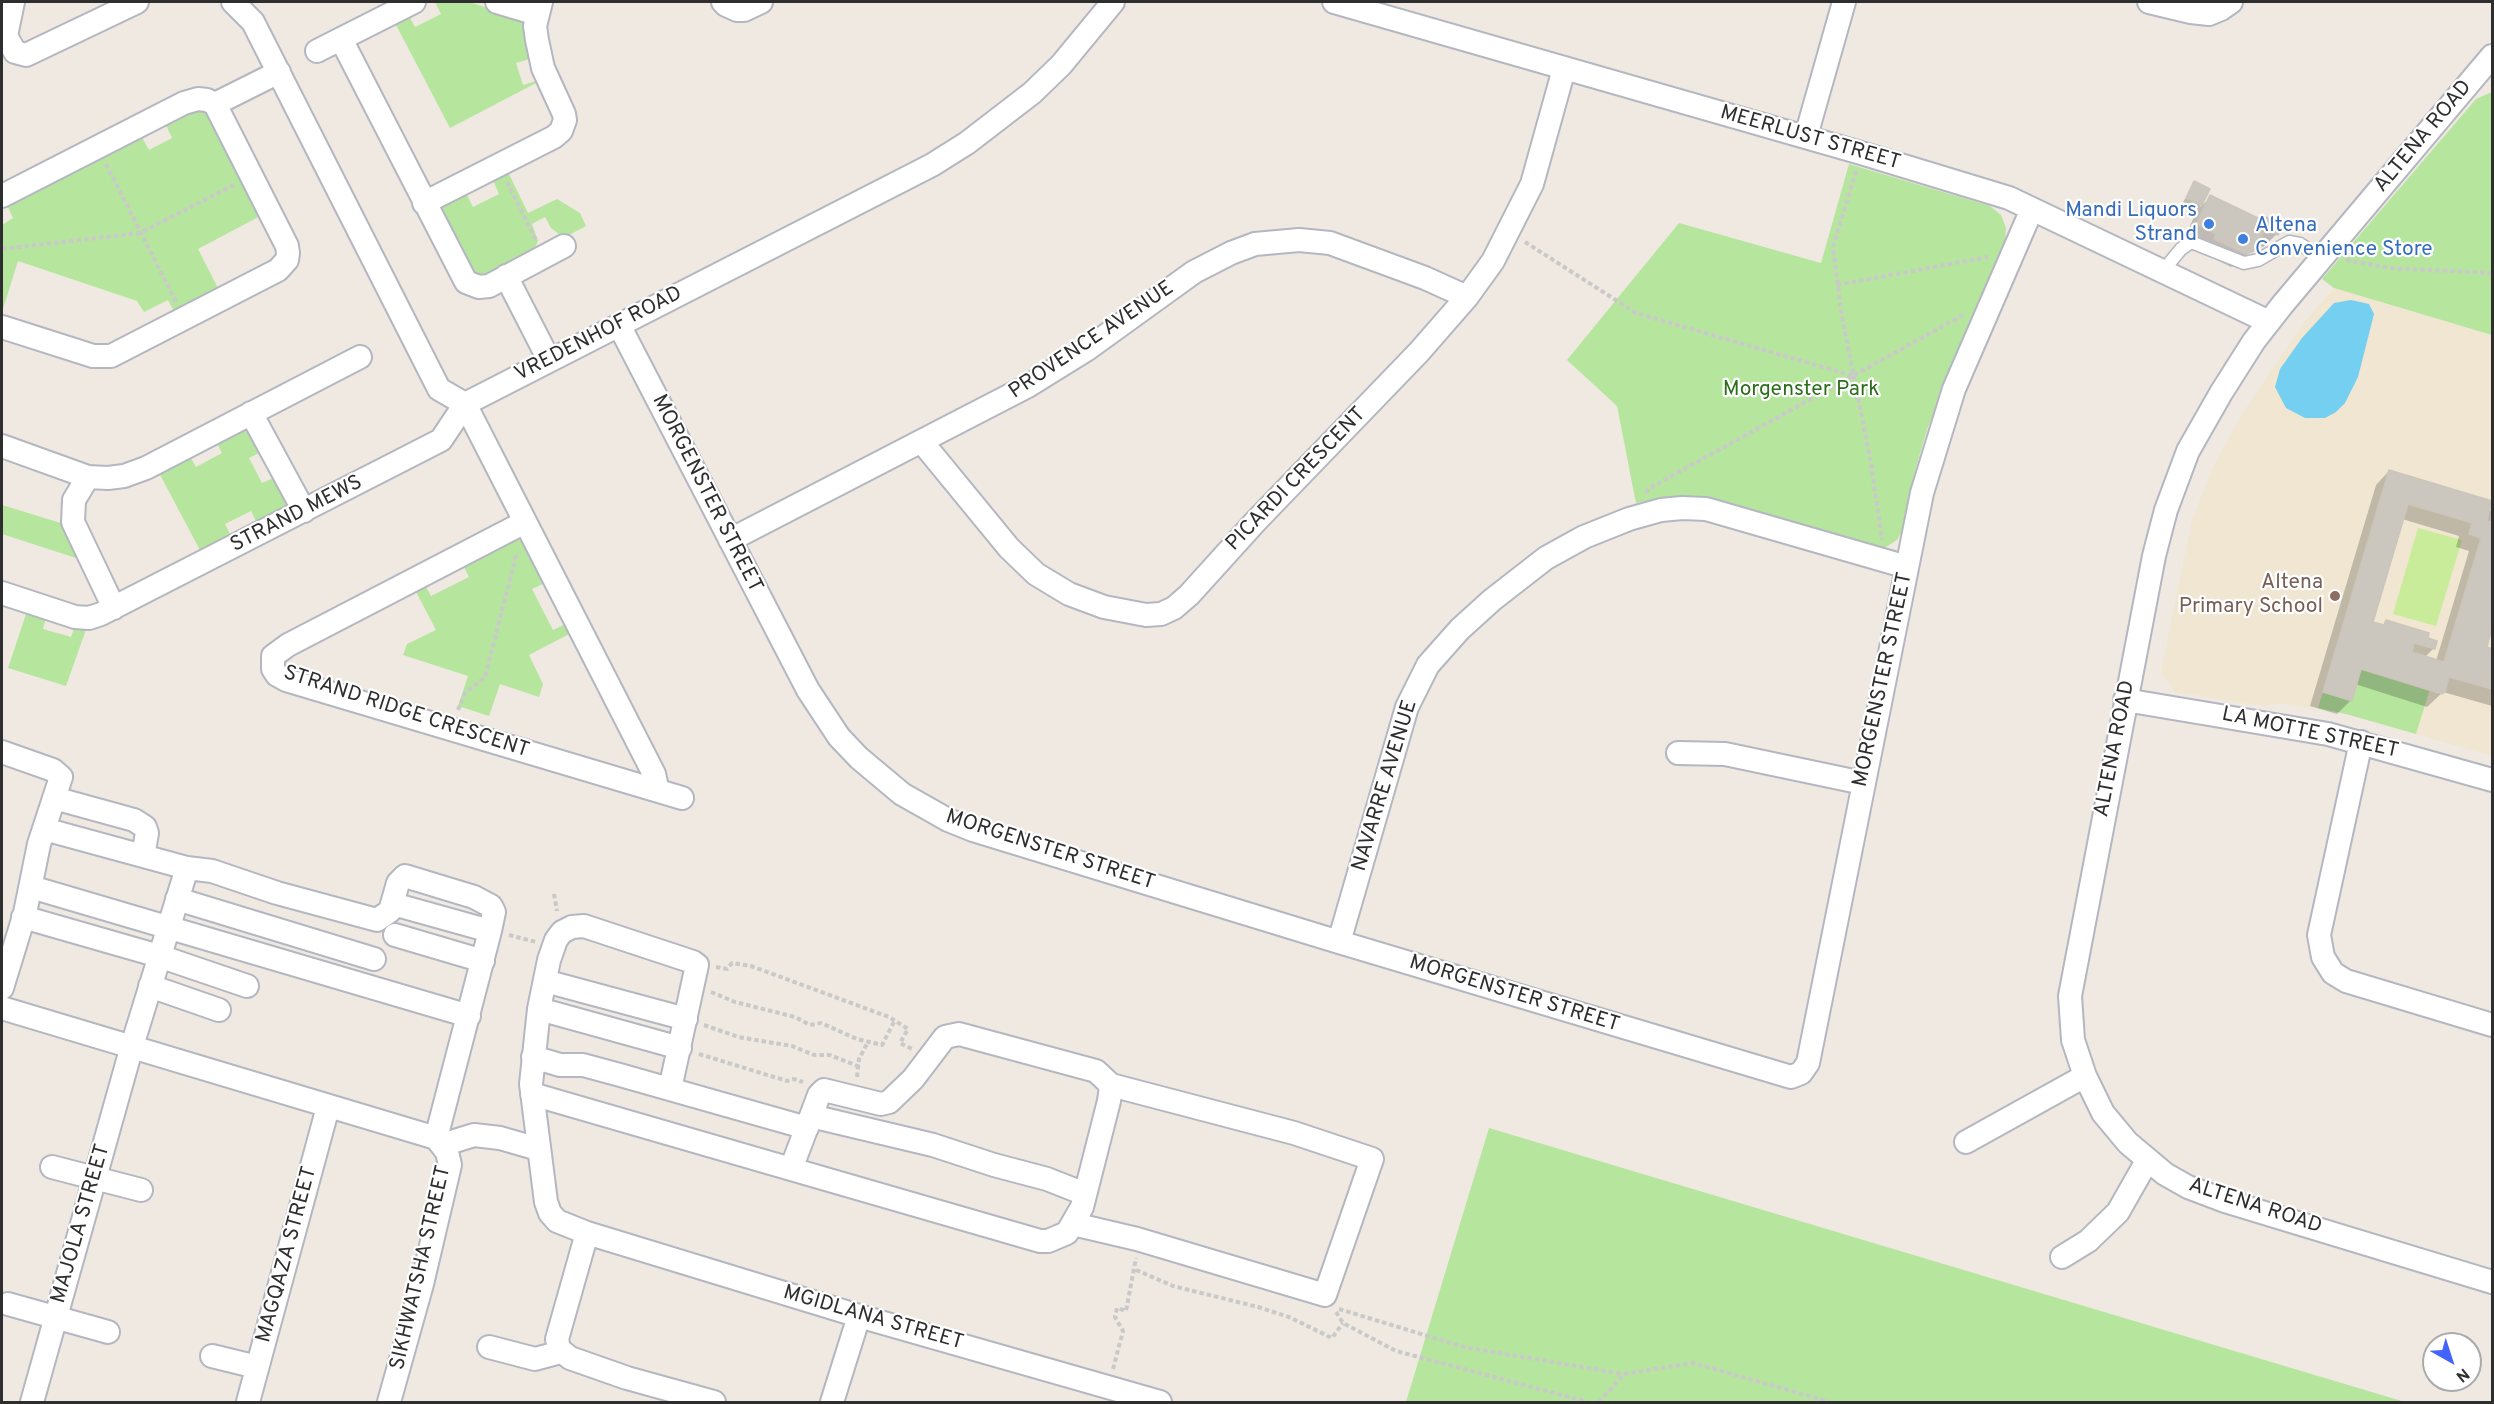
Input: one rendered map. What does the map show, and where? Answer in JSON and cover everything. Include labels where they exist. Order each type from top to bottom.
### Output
[{"type":"street","points":[[13,2],[6,36],[15,52],[26,55],[137,2]]},
{"type":"street","points":[[233,2],[253,22],[439,388],[465,404],[654,774],[655,790]]},
{"type":"street","points":[[317,51],[414,2]]},
{"type":"street","points":[[424,203],[554,137],[564,126],[564,114],[543,68],[535,26],[539,8],[497,2]]},
{"type":"street","points":[[723,2],[731,9],[744,10],[761,2]]},
{"type":"street","name":"VREDENHOF ROAD","points":[[465,404],[932,165],[967,143],[1024,100],[1061,65],[1113,2]]},
{"type":"street","name":"MEERLUST STREET","points":[[1334,2],[1380,8],[1564,69],[1806,136],[2009,198],[2269,322]]},
{"type":"street","points":[[1806,136],[1844,2]]},
{"type":"street","points":[[2149,2],[2209,14],[2230,2]]},
{"type":"street","points":[[341,39],[466,282],[484,287],[554,251]]},
{"type":"street","name":"ALTENA ROAD","points":[[2492,59],[2269,322],[2209,412],[2179,471],[2154,556],[2070,996],[2073,1040],[2085,1077],[2103,1113],[2128,1143],[2147,1161],[2188,1187],[2225,1201],[2493,1282]]},
{"type":"street","name":"PICARDI CRESCENT","points":[[922,442],[1009,548],[1036,574],[1069,594],[1104,607],[1132,614],[1161,614],[1174,608],[1189,595],[1256,521],[1419,352],[1467,297],[1493,261],[1532,184],[1564,69]]},
{"type":"street","points":[[215,104],[279,72]]},
{"type":"street","points":[[2,196],[190,100],[207,100],[215,104],[287,246],[287,260],[278,270],[116,354],[104,357],[93,356],[2,327]]},
{"type":"street","name":"MORGENSTER STREET","points":[[619,325],[794,665],[823,714],[859,758],[902,794],[933,812],[973,830],[1788,1077],[1795,1076],[1806,1068],[1808,1063],[1922,493],[1954,388],[2032,209]]},
{"type":"street","name":"PROVENCE AVENUE","points":[[730,540],[1028,386],[1086,350],[1194,272],[1231,252],[1255,244],[1299,240],[1330,243],[1425,278],[1467,297]]},
{"type":"street","points":[[506,276],[549,360]]},
{"type":"street","points":[[2,446],[88,477],[124,476],[146,468],[360,357]]},
{"type":"street","name":"STRAND MEWS","points":[[2,593],[75,617],[89,618],[114,608],[441,440],[465,404]]},
{"type":"street","points":[[251,413],[304,511]]},
{"type":"street","points":[[88,477],[74,500],[73,522],[114,608]]},
{"type":"street","name":"NAVARRE AVENUE","points":[[1339,942],[1407,707],[1428,665],[1460,629],[1546,558],[1584,537],[1629,519],[1661,510],[1682,508],[1707,509],[1907,567]]},
{"type":"street","name":"STRAND RIDGE CRESCENT","points":[[525,522],[288,645],[276,653],[272,660],[273,669],[282,678],[682,798]]},
{"type":"street","name":"LA MOTTE STREET","points":[[2125,700],[2280,724],[2361,742],[2493,780]]},
{"type":"street","points":[[2361,742],[2319,935],[2323,957],[2333,973],[2346,981],[2493,1025]]},
{"type":"street","points":[[2,752],[58,773],[61,777],[44,829],[31,887],[2,988]]},
{"type":"street","points":[[1678,753],[1725,754],[1863,783]]},
{"type":"street","points":[[54,798],[144,827],[147,833],[143,856]]},
{"type":"street","points":[[44,829],[188,868],[212,871],[277,893],[376,920],[386,915],[393,904],[402,878],[413,877],[484,901],[491,906],[494,912],[490,931],[439,1141]]},
{"type":"street","name":"MAJOLA STREET","points":[[32,1402],[132,1046],[188,868]]},
{"type":"street","points":[[31,887],[469,1016]]},
{"type":"street","points":[[177,899],[374,959]]},
{"type":"street","points":[[393,904],[490,931]]},
{"type":"street","points":[[23,917],[159,956],[247,986]]},
{"type":"street","points":[[2,1008],[328,1107],[395,1124],[439,1141],[474,1135],[501,1138],[538,1149],[532,1094],[533,1057],[539,1009],[556,940],[562,932],[572,927],[584,926],[693,962],[696,975],[670,1089]]},
{"type":"street","points":[[395,935],[483,961]]},
{"type":"street","points":[[545,981],[686,1020]]},
{"type":"street","points":[[150,986],[219,1010]]},
{"type":"street","points":[[539,1009],[680,1048]]},
{"type":"street","points":[[791,1170],[819,1095],[824,1090],[881,1104],[889,1102],[913,1079],[945,1037],[959,1034],[1096,1071],[1111,1085],[1294,1133],[1372,1159],[1325,1295],[1137,1239],[1073,1224]]},
{"type":"street","points":[[533,1057],[560,1065],[583,1065],[670,1089],[809,1122],[933,1145],[1047,1179],[1085,1194]]},
{"type":"street","points":[[1966,1142],[2085,1077]]},
{"type":"street","points":[[532,1094],[1040,1241],[1060,1238],[1073,1224],[1085,1194],[1111,1085]]},
{"type":"street","name":"MAGQAZA STREET","points":[[248,1402],[328,1107]]},
{"type":"street","name":"SIKHWATSHA STREET","points":[[389,1402],[422,1284],[450,1165],[447,1152],[439,1141]]},
{"type":"street","name":"MGIDLANA STREET","points":[[538,1149],[550,1213],[567,1227],[859,1316],[1095,1393],[1160,1402]]},
{"type":"street","points":[[2062,1257],[2088,1241],[2118,1212],[2147,1161]]},
{"type":"street","points":[[52,1167],[141,1190]]},
{"type":"street","points":[[587,1233],[557,1340],[561,1352],[570,1358],[627,1378],[714,1402]]},
{"type":"street","points":[[8,1304],[108,1332]]},
{"type":"street","points":[[832,1402],[859,1316]]},
{"type":"street","points":[[489,1347],[535,1359],[561,1352]]},
{"type":"street","points":[[212,1356],[257,1367]]},
{"type":"lane","points":[[2162,272],[2181,249],[2191,242],[2244,263],[2258,260],[2289,242],[2300,244],[2322,258]]},
{"type":"path","points":[[97,147],[184,319]]},
{"type":"path","points":[[1861,153],[1833,247],[1837,285],[1871,464],[1883,544],[1878,559]]},
{"type":"path","points":[[499,166],[554,251]]},
{"type":"path","points":[[2,249],[140,233],[251,176]]},
{"type":"path","points":[[1509,232],[1636,313],[1854,376]]},
{"type":"path","points":[[1837,285],[2013,252]]},
{"type":"path","points":[[2322,258],[2357,261],[2389,268],[2493,273]]},
{"type":"path","points":[[1629,519],[1648,489],[1970,311],[1986,313]]},
{"type":"path","points":[[458,731],[457,714],[465,693],[485,677],[525,522]]},
{"type":"path","points":[[490,931],[538,943],[556,940]]},
{"type":"path","points":[[696,975],[727,969],[732,963],[751,966],[894,1020],[908,1029],[900,1043],[929,1057]]},
{"type":"path","points":[[696,975],[735,1002],[795,1017],[810,1025],[822,1023],[857,1039],[882,1046],[894,1020]]},
{"type":"path","points":[[686,1020],[738,1037],[792,1046],[813,1055],[830,1055],[860,1067]]},
{"type":"path","points":[[853,1097],[860,1067],[859,1059],[868,1042]]},
{"type":"path","points":[[680,1048],[787,1081],[794,1079],[824,1090]]},
{"type":"path","points":[[1095,1393],[1113,1371],[1123,1331],[1115,1317],[1117,1308],[1126,1311],[1136,1270],[1137,1239]]},
{"type":"path","points":[[1136,1270],[1173,1286],[1289,1317],[1332,1338],[1343,1323]]},
{"type":"path","points":[[1588,1402],[1396,1351],[1343,1323],[1333,1307],[1464,1347],[1624,1374],[1693,1363],[1830,1402]]},
{"type":"path","points":[[1599,1402],[1624,1374]]},
{"type":"shaded area","name":"Altena Primary School","points":[[2334,288],[2492,335],[2492,756],[2346,714],[2281,703],[2264,706],[2175,692],[2161,672],[2192,520],[2214,465],[2244,411],[2302,325]]},
{"type":"green space","points":[[435,2],[469,2],[519,18],[526,27],[533,58],[516,63],[523,85],[540,81],[450,128],[394,21],[408,14],[415,27],[441,14]]},
{"type":"green space","points":[[2492,92],[2492,335],[2334,288],[2322,279],[2476,99]]},
{"type":"green space","points":[[188,109],[207,111],[262,215],[198,249],[220,292],[176,315],[168,300],[144,312],[137,301],[18,261],[2,312],[2,225],[13,218],[6,203],[140,134],[149,150],[172,138],[164,121]]},
{"type":"green space","name":"Morgenster Park","points":[[1849,164],[1990,206],[2001,215],[2006,228],[2005,243],[1928,427],[1901,533],[1897,540],[1880,548],[1709,499],[1679,496],[1636,503],[1617,406],[1567,360],[1679,223],[1821,263]]},
{"type":"green space","points":[[507,170],[528,213],[557,199],[580,213],[586,226],[569,235],[560,235],[551,228],[545,217],[532,224],[538,241],[533,252],[485,278],[475,279],[441,215],[442,209],[444,204],[465,191],[473,207],[499,194],[492,178]]},
{"type":"green space","points":[[247,428],[263,451],[249,458],[262,483],[276,477],[286,504],[284,509],[258,525],[251,511],[225,524],[232,538],[202,554],[157,469],[188,453],[196,467],[222,453],[215,439]]},
{"type":"green space","points":[[2,505],[64,524],[80,556],[76,558],[2,534]]},
{"type":"green space","points":[[2418,528],[2462,540],[2436,626],[2393,614]]},
{"type":"green space","points":[[514,538],[525,542],[547,582],[532,589],[553,630],[568,623],[573,632],[529,655],[543,684],[539,697],[500,684],[489,716],[458,706],[468,676],[403,655],[407,644],[436,630],[414,588],[424,583],[431,596],[469,577],[462,563]]},
{"type":"green space","points":[[28,608],[47,614],[43,629],[71,637],[76,623],[88,624],[66,686],[8,668]]},
{"type":"green space","points":[[2361,669],[2430,689],[2416,734],[2318,708],[2323,692],[2352,701]]},
{"type":"green space","points":[[1489,1128],[2405,1402],[1406,1402]]},
{"type":"water","points":[[2351,300],[2369,304],[2374,314],[2358,377],[2345,403],[2336,412],[2325,418],[2305,418],[2286,408],[2275,387],[2280,369],[2302,338],[2334,303]]},
{"type":"building","points":[[2194,181],[2210,189],[2202,205],[2186,198]]},
{"type":"building","points":[[2210,195],[2262,220],[2259,226],[2262,227],[2266,217],[2282,225],[2278,235],[2265,229],[2254,251],[2246,254],[2214,239],[2216,234],[2196,224]]},
{"type":"building","points":[[2389,470],[2492,501],[2487,521],[2491,522],[2492,518],[2492,627],[2487,647],[2492,649],[2492,689],[2449,677],[2445,692],[2442,694],[2361,669],[2352,701],[2323,692]],"holes":[[[2408,504],[2472,523],[2469,534],[2481,538],[2444,662],[2412,652],[2414,643],[2435,649],[2437,641],[2428,638],[2429,633],[2386,620],[2384,625],[2373,622]]]},
{"type":"place","name":"Mandi Liquors Strand","points":[[2209,224]]},
{"type":"place","name":"Altena Convenience Store","points":[[2243,239]]},
{"type":"place","name":"Altena Primary School","points":[[2335,596]]}]
